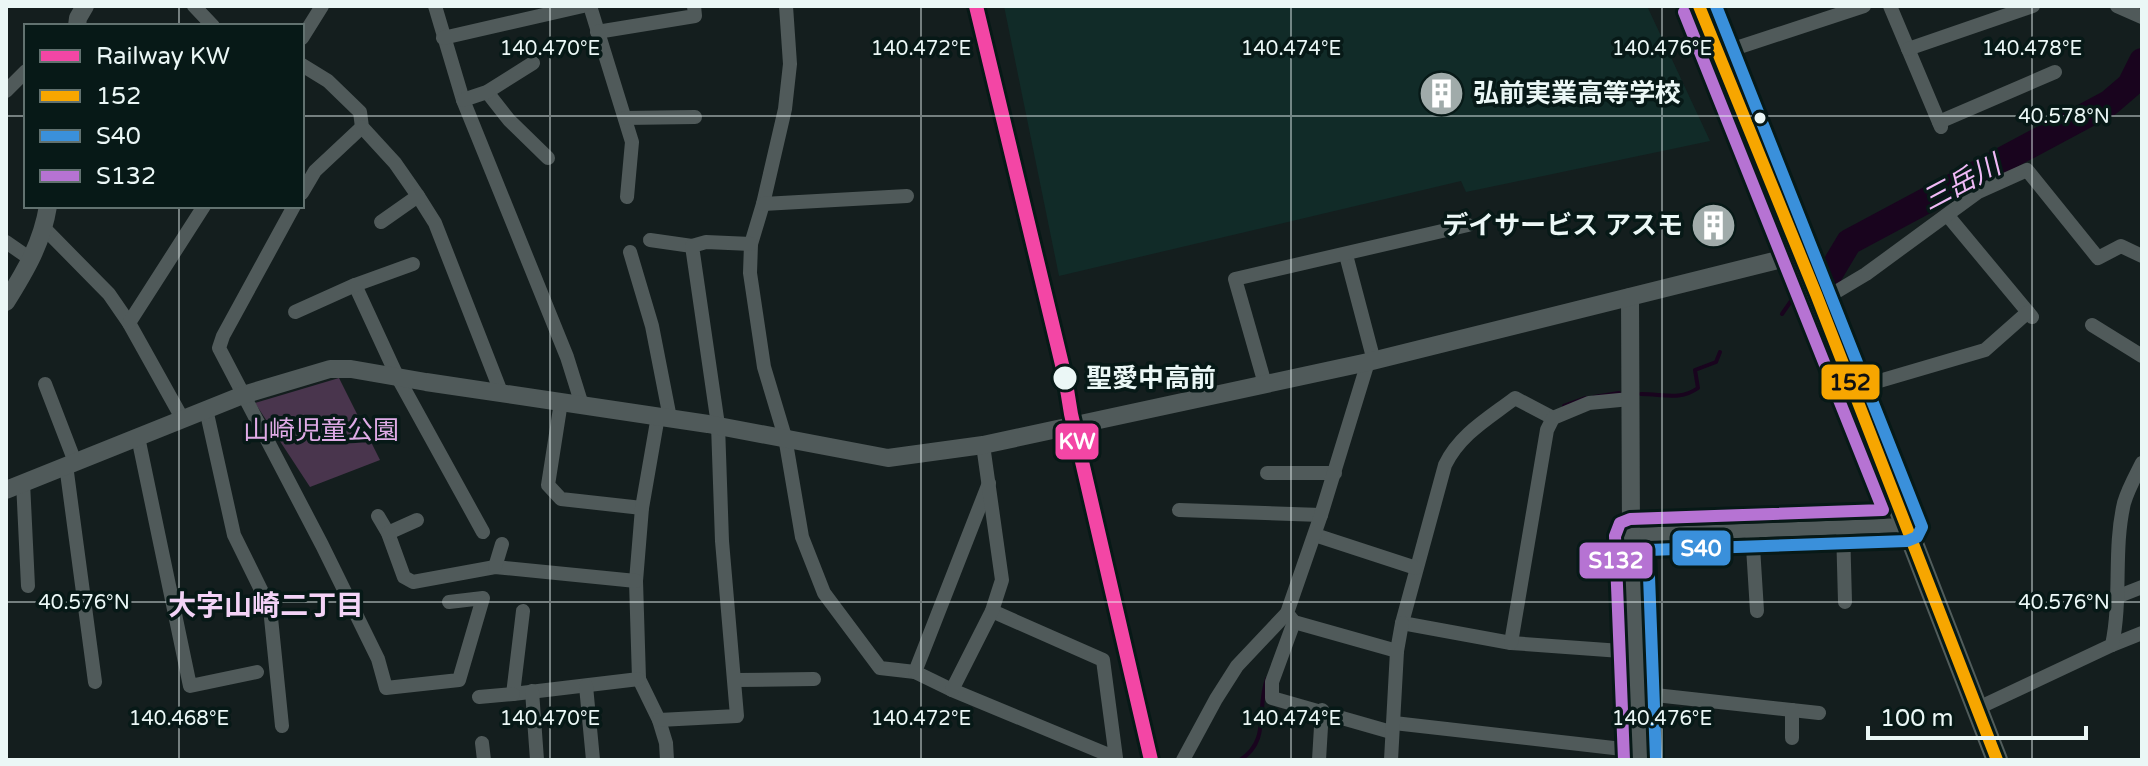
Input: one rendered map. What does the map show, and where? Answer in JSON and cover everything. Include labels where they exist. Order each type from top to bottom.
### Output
[{"type":"main road","points":[[1699,6],[1997,760]]},
{"type":"street","points":[[194,6],[211,24]]},
{"type":"street","points":[[304,35],[322,6]]},
{"type":"street","points":[[435,6],[463,100],[567,357],[582,405]]},
{"type":"street","points":[[443,38],[583,6]]},
{"type":"street","points":[[590,6],[632,142],[627,197]]},
{"type":"street","points":[[597,32],[695,16],[694,6]]},
{"type":"street","points":[[786,6],[790,64],[785,109],[751,244],[750,273],[764,367],[785,437],[802,537],[824,593],[880,668],[915,672],[1116,758],[1103,660],[992,611]]},
{"type":"street","points":[[1718,54],[1864,6]]},
{"type":"street","points":[[1890,6],[1940,124],[2055,72]]},
{"type":"street","points":[[1908,49],[2033,6]]},
{"type":"street","points":[[2117,6],[2136,13]]},
{"type":"street","points":[[463,100],[487,92],[533,63]]},
{"type":"street","points":[[304,66],[328,81],[360,112],[362,127],[395,163],[435,223],[501,392]]},
{"type":"street","points":[[7,88],[24,73]]},
{"type":"street","points":[[487,92],[509,120],[548,158]]},
{"type":"street","points":[[625,118],[695,117]]},
{"type":"street","points":[[304,190],[330,154],[362,127]]},
{"type":"street","points":[[1814,291],[1866,274],[1978,192],[2027,170],[2098,258],[2121,246],[2140,250]]},
{"type":"street","points":[[381,222],[418,196]]},
{"type":"street","points":[[763,204],[907,196]]},
{"type":"street","points":[[6,302],[32,260],[48,208]]},
{"type":"street","points":[[129,323],[203,208]]},
{"type":"street","points":[[293,208],[219,348],[378,659],[386,688],[459,680],[483,598],[449,602]]},
{"type":"street","points":[[1852,389],[1985,350],[2030,314],[1948,216]]},
{"type":"street","points":[[1265,384],[1235,279],[1468,225]]},
{"type":"street","points":[[44,228],[109,294],[129,323],[182,418]]},
{"type":"street","points":[[650,240],[692,246],[706,242],[751,244]]},
{"type":"street","points":[[6,242],[32,260]]},
{"type":"street","points":[[659,720],[737,716],[722,541],[718,425],[692,246]]},
{"type":"street","points":[[630,252],[652,326],[664,417],[642,508],[636,581],[639,679],[659,720],[667,760]]},
{"type":"street","points":[[1346,255],[1371,362],[1315,535],[1272,682],[1272,698],[1393,727],[1640,756],[1631,535],[1630,297]]},
{"type":"street","points":[[28,586],[14,486],[243,395],[330,369],[397,376],[718,425],[888,458],[983,445],[1371,362],[1798,255]]},
{"type":"street","points":[[295,312],[355,285],[413,264]]},
{"type":"street","points":[[355,285],[397,376],[483,532]]},
{"type":"street","points":[[2092,325],[2142,356]]},
{"type":"street","points":[[45,384],[70,464],[95,682]]},
{"type":"street","points":[[1391,760],[1397,651],[1402,623],[1445,465],[1453,448],[1515,398],[1553,418]]},
{"type":"street","points":[[1511,643],[1547,430],[1553,418],[1589,403],[1630,399]]},
{"type":"street","points":[[561,402],[548,485],[561,499],[642,508]]},
{"type":"street","points":[[206,409],[234,535],[270,608],[282,726]]},
{"type":"street","points":[[138,437],[190,686],[257,672]]},
{"type":"street","points":[[952,690],[992,611],[1002,580],[983,445]]},
{"type":"street","points":[[2112,645],[2119,596],[2117,549],[2125,500],[2141,466]]},
{"type":"street","points":[[1267,473],[1335,473]]},
{"type":"street","points":[[915,672],[989,483]]},
{"type":"street","points":[[1179,510],[1321,515]]},
{"type":"street","points":[[378,516],[388,533],[404,577],[413,582],[495,567],[636,581]]},
{"type":"street","points":[[388,533],[417,520]]},
{"type":"street","points":[[1631,535],[1906,525]]},
{"type":"street","points":[[1843,528],[1845,602]]},
{"type":"street","points":[[1752,531],[1757,611]]},
{"type":"street","points":[[1315,535],[1416,568]]},
{"type":"street","points":[[495,567],[502,544]]},
{"type":"street","points":[[2119,596],[2142,587]]},
{"type":"street","points":[[513,694],[523,611]]},
{"type":"street","points":[[1291,617],[1397,651]]},
{"type":"street","points":[[1183,760],[1237,666],[1291,617]]},
{"type":"street","points":[[1402,623],[1511,643],[1635,652]]},
{"type":"street","points":[[1978,708],[2142,633]]},
{"type":"street","points":[[479,697],[639,679]]},
{"type":"street","points":[[736,680],[814,679]]},
{"type":"street","points":[[586,686],[593,760]]},
{"type":"street","points":[[532,691],[537,760]]},
{"type":"street","points":[[1637,693],[1819,713]]},
{"type":"street","points":[[1319,760],[1322,710]]},
{"type":"street","points":[[1792,710],[1792,738]]},
{"type":"street","points":[[482,743],[484,760]]},
{"type":"shaded area","points":[[1004,6],[1647,6],[1710,141],[1466,192],[1461,181],[1059,276]]},
{"type":"green space","name":"山崎児童公園","points":[[339,378],[380,460],[310,487],[255,403]]},
{"type":"waterway","name":"三岳川","points":[[1825,282],[1849,242],[2109,103],[2130,85],[2142,61]]},
{"type":"waterway","points":[[1782,314],[1798,291],[1808,289]]},
{"type":"waterway","points":[[1641,394],[1678,396],[1691,392],[1698,388],[1695,370],[1716,362],[1720,352]]},
{"type":"waterway","points":[[1594,397],[1619,393]]},
{"type":"waterway","points":[[1564,406],[1586,398]]},
{"type":"waterway","points":[[1240,760],[1256,743],[1267,679]]},
{"type":"rail line","name":"KW","points":[[976,6],[1065,377],[1151,760]]},
{"type":"transit line","name":"152","points":[[1699,6],[1816,294],[1997,760]]},
{"type":"transit line","name":"S40","points":[[1656,759],[1648,550],[1907,541],[1917,537],[1922,527],[1716,6]]},
{"type":"transit line","name":"S132","points":[[1624,760],[1615,536],[1620,523],[1630,519],[1883,510],[1684,12]]},
{"type":"place","name":"弘前実業高等学校","points":[[1442,93]]},
{"type":"place","name":"デイサービス アスモ","points":[[1714,225]]},
{"type":"place","name":"聖愛中高前","points":[[1065,378]]},
{"type":"district","name":"大字山崎二丁目","points":[[266,605]]}]
